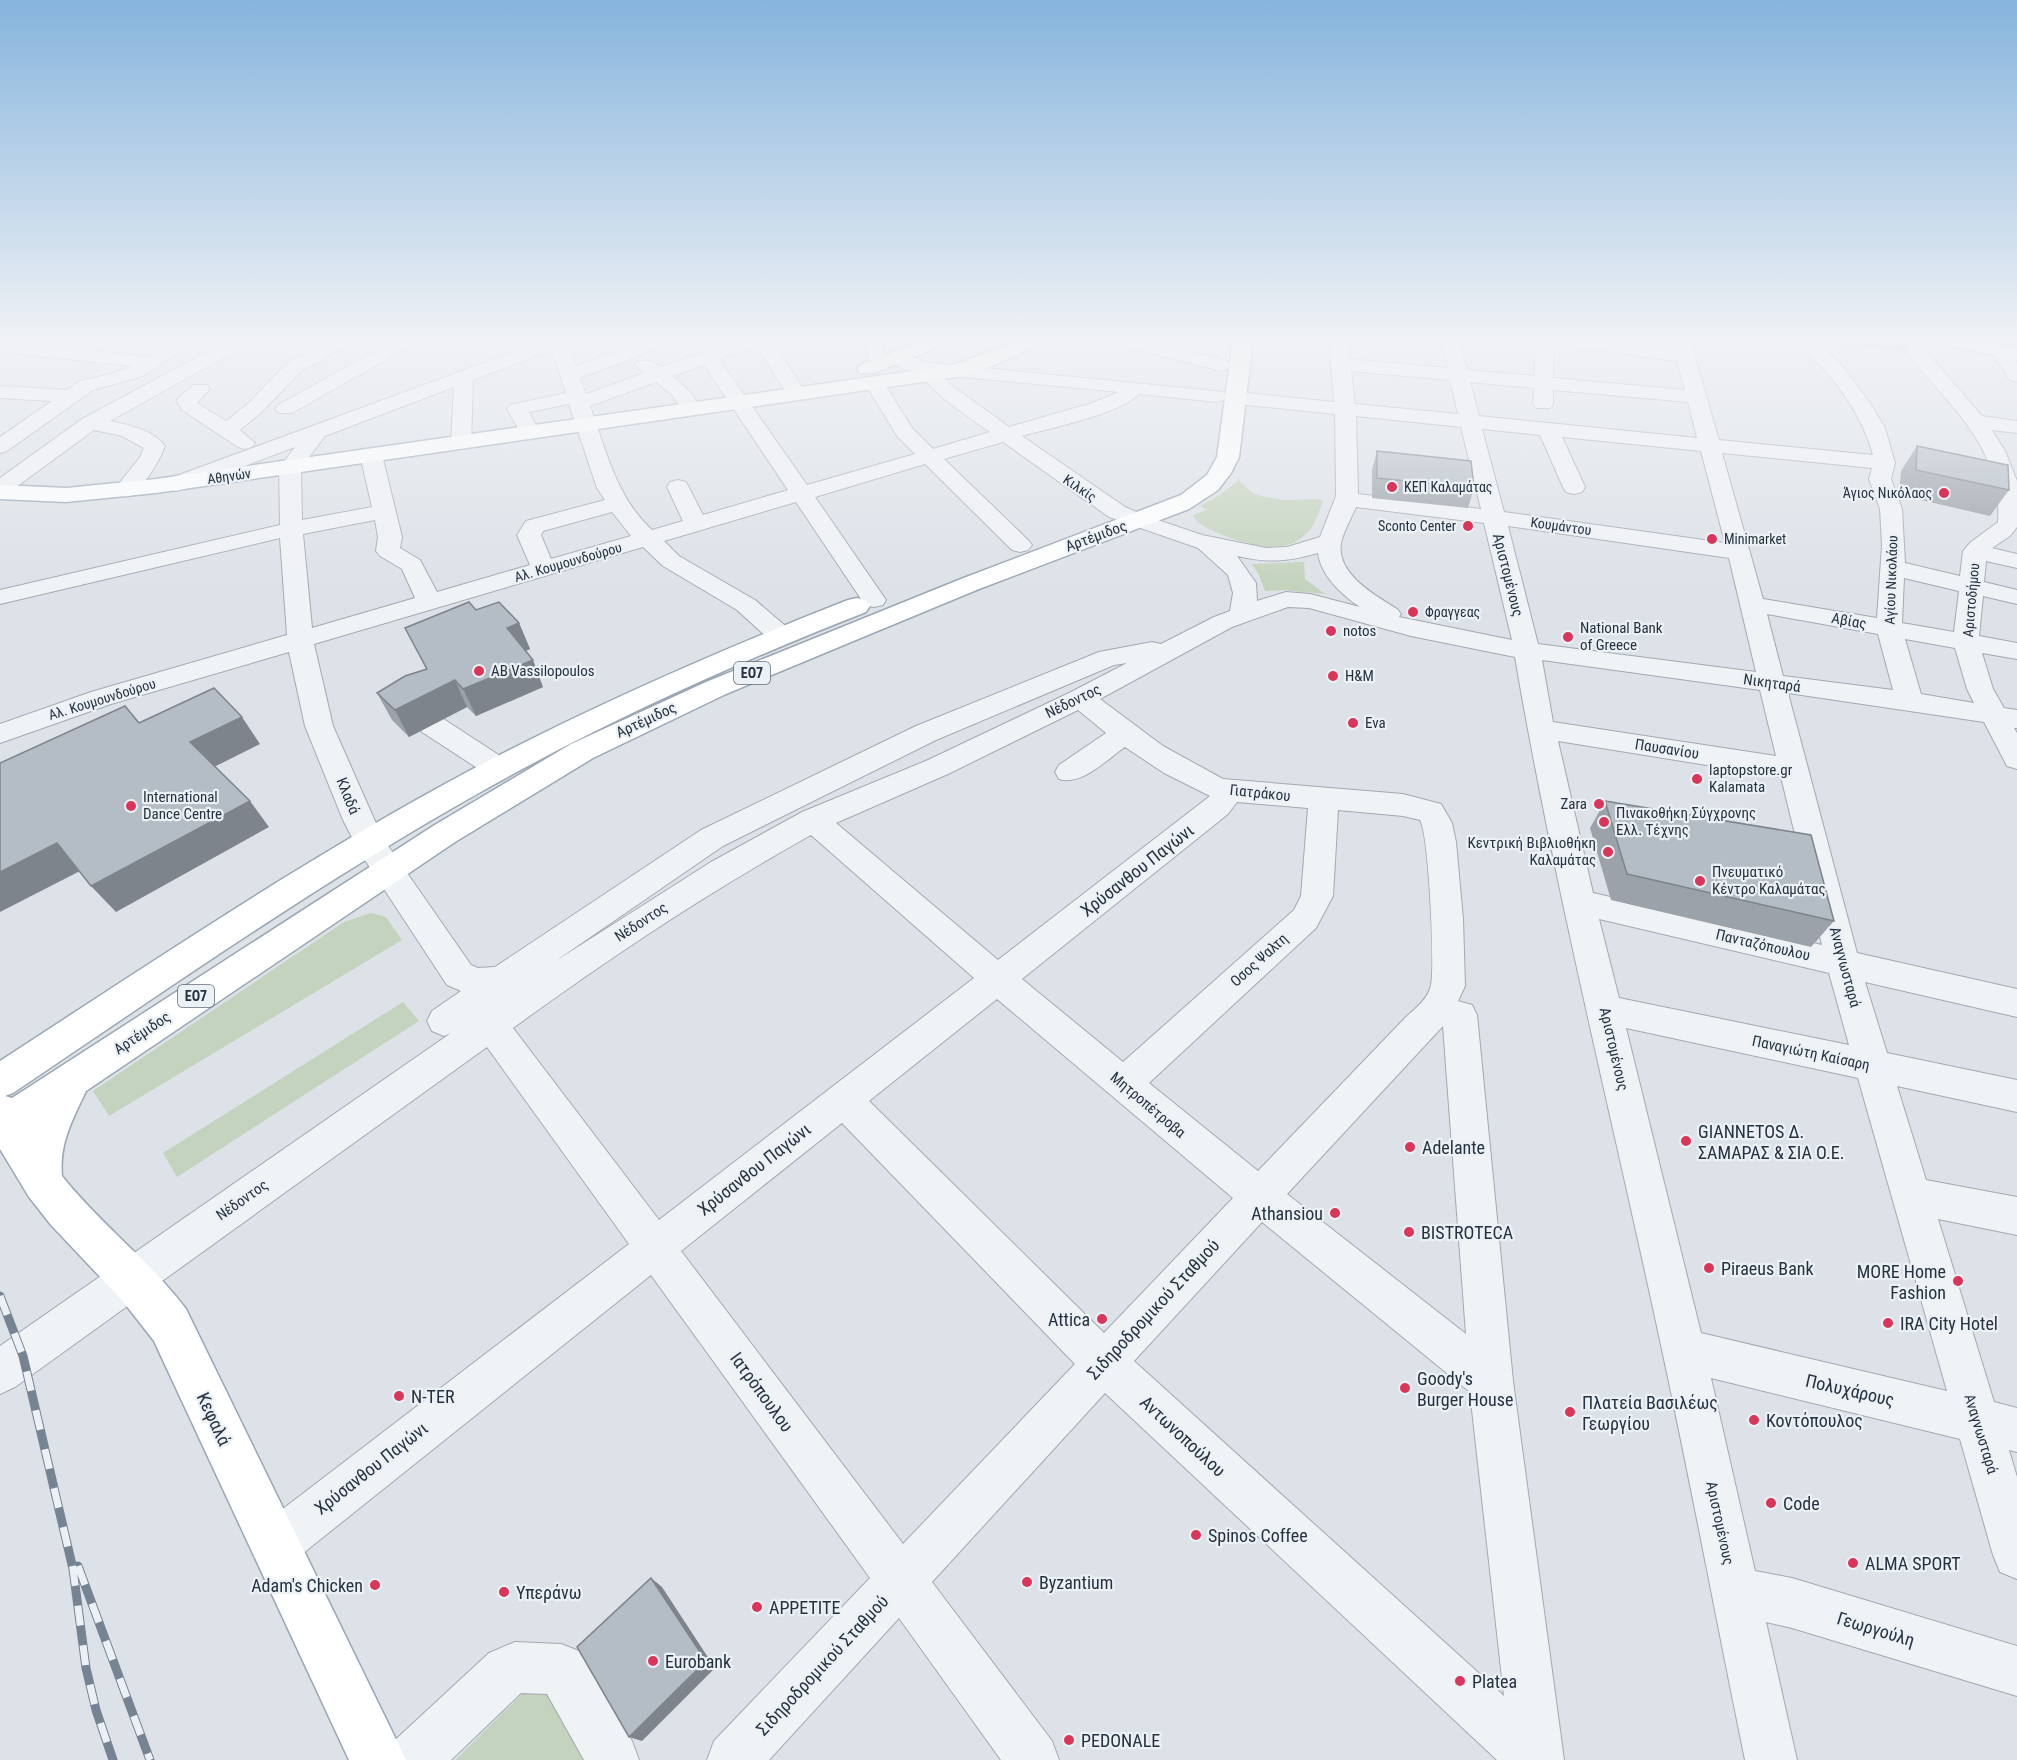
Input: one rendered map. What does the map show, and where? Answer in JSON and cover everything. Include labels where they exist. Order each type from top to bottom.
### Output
[{"type":"main road","name":"Αθηνών","points":[[3,492],[66,495],[125,490],[608,422]]},
{"type":"main road","name":"Αρτέμιδος","points":[[19,1140],[48,1127],[74,1078],[498,768],[646,693],[780,635],[1020,545],[1181,504],[1204,492],[1216,481],[1228,457],[1227,422]]},
{"type":"main road","name":"Αρτέμιδος","points":[[0,1081],[274,902],[452,828],[558,764],[647,719],[1128,516]]},
{"type":"main road","name":"Κεφαλά","points":[[19,1140],[76,1224],[157,1305],[170,1325],[378,1760]]},
{"type":"street","points":[[0,447],[34,422]]},
{"type":"street","points":[[215,422],[257,454]]},
{"type":"street","points":[[228,430],[238,422]]},
{"type":"street","points":[[320,422],[327,429]]},
{"type":"street","points":[[176,483],[345,422]]},
{"type":"street","points":[[461,443],[462,422]]},
{"type":"street","points":[[524,422],[530,433]]},
{"type":"street","points":[[587,422],[608,488],[617,504],[645,539],[671,561],[746,605],[780,635]]},
{"type":"street","points":[[752,422],[874,600]]},
{"type":"street","points":[[898,422],[927,457],[1020,545]]},
{"type":"street","name":"Κιλκίς","points":[[990,422],[1063,476],[1128,516],[1197,541]]},
{"type":"street","name":"Αλ. Κουμουνδούρου","points":[[0,734],[101,698],[1045,422]]},
{"type":"street","points":[[1345,422],[1347,499],[1329,542],[1332,562],[1346,583],[1362,597],[1411,628]]},
{"type":"street","name":"Αριστομένους","points":[[1471,422],[1527,651],[1541,729],[1579,902],[1684,1350],[1771,1760]]},
{"type":"street","points":[[1481,422],[1884,463]]},
{"type":"street","points":[[1545,422],[1545,429],[1574,487]]},
{"type":"street","name":"Αναγνωσταρά","points":[[1702,422],[1739,552],[1843,964],[1872,1066],[1910,1195],[1997,1425],[2017,1555]]},
{"type":"street","name":"Αγίου Νικολάου","points":[[1872,422],[1884,463],[1880,479],[1891,509],[1894,568],[1889,628],[1910,701]]},
{"type":"street","name":"Αριστοδήμου","points":[[1979,422],[2008,449],[2016,503],[2003,531],[1983,543],[1975,551],[1966,641],[1976,678],[2005,717],[2017,759]]},
{"type":"street","points":[[1980,422],[2017,427]]},
{"type":"street","points":[[3,492],[47,451],[89,423],[128,431],[155,446],[150,458],[125,490]]},
{"type":"street","points":[[290,468],[327,429]]},
{"type":"street","points":[[371,455],[390,537],[388,551],[412,565],[430,603]]},
{"type":"street","points":[[1347,462],[1370,465]]},
{"type":"street","name":"Κλαδά","points":[[290,468],[291,529],[300,641],[319,726],[358,820],[379,857],[459,975],[476,982],[500,982],[579,962]]},
{"type":"street","points":[[1462,475],[1485,478]]},
{"type":"street","points":[[678,487],[696,524]]},
{"type":"street","name":"Κουμάντου","points":[[1347,499],[1494,517],[1739,552]]},
{"type":"street","points":[[544,569],[529,535],[534,526],[617,504]]},
{"type":"street","points":[[0,597],[291,529],[385,511]]},
{"type":"street","points":[[1197,541],[1241,552],[1276,555],[1298,552],[1329,542]]},
{"type":"street","points":[[1197,541],[1224,556],[1241,573],[1246,593],[1241,615]]},
{"type":"street","points":[[1975,551],[2017,561]]},
{"type":"street","points":[[1894,568],[2017,597]]},
{"type":"street","name":"Νέδοντος","points":[[0,1372],[579,962],[722,870],[813,820],[938,767],[1081,698],[1177,646],[1241,615],[1292,599],[1311,601],[1411,628]]},
{"type":"street","name":"Αβίας","points":[[1752,604],[2017,651]]},
{"type":"street","name":"Νικηταρά","points":[[1411,628],[1527,651],[1910,701],[2005,717]]},
{"type":"street","points":[[444,1021],[712,838],[885,752],[1108,658],[1177,646]]},
{"type":"street","name":"Γιατράκου","points":[[1081,698],[1125,733],[1201,781],[1230,790],[1403,806],[1430,812]]},
{"type":"street","points":[[432,725],[498,768]]},
{"type":"street","name":"Παυσανίου","points":[[1541,729],[1793,769]]},
{"type":"street","points":[[1069,772],[1125,733]]},
{"type":"street","name":"Χρύσανθου Παγώνι","points":[[275,1545],[1217,807],[1230,790]]},
{"type":"street","name":"Οσος Ψαλτη","points":[[1123,1084],[1305,919],[1317,896],[1323,799]]},
{"type":"street","name":"Σιδηροδρομικού Σταθμού","points":[[733,1760],[1103,1362],[1441,1004],[1448,986],[1447,918],[1442,842],[1437,823],[1430,812]]},
{"type":"street","name":"Μητροπέτροβα","points":[[813,820],[997,979],[1258,1197],[1491,1381]]},
{"type":"street","name":"Πανταζόπουλου","points":[[1579,902],[2017,1003]]},
{"type":"street","name":"Παναγιώτη Καίσαρη","points":[[1604,1010],[2017,1096]]},
{"type":"street","points":[[1460,1015],[1491,1381],[1537,1760]]},
{"type":"street","name":"Ιατρόπουλου","points":[[491,1025],[1033,1760]]},
{"type":"street","name":"Αντωνοπούλου","points":[[843,1099],[1103,1362],[1537,1760]]},
{"type":"street","points":[[1910,1195],[2017,1216]]},
{"type":"street","name":"Πολυχάρους","points":[[1684,1350],[1997,1425]]},
{"type":"street","name":"Γεωργούλη","points":[[1734,1590],[1792,1603],[2017,1671]]},
{"type":"street","points":[[413,1760],[507,1671],[515,1667],[561,1669],[613,1760]]},
{"type":"green space","points":[[1239,480],[1251,492],[1261,496],[1284,500],[1317,499],[1323,501],[1309,531],[1290,544],[1268,547],[1234,539],[1202,525],[1193,515],[1207,510],[1200,506]]},
{"type":"green space","points":[[1304,562],[1305,579],[1325,594],[1283,590],[1265,591],[1252,564]]},
{"type":"green space","points":[[371,913],[386,917],[402,940],[109,1116],[93,1091],[344,922]]},
{"type":"green space","points":[[403,1002],[419,1021],[177,1177],[163,1153]]},
{"type":"green space","points":[[566,1651],[630,1760],[455,1760]]},
{"type":"building","points":[[1917,446],[2008,465],[2009,490],[1916,470]]},
{"type":"building","points":[[1377,451],[1471,461],[1474,488],[1377,478]]},
{"type":"building","points":[[469,602],[476,610],[499,602],[519,623],[507,628],[533,660],[463,689],[455,680],[395,710],[377,693],[405,676],[427,669],[405,628]]},
{"type":"building","name":"International Dance Centre","points":[[214,688],[242,717],[190,742],[250,801],[91,886],[57,843],[0,872],[0,763],[125,706],[139,723]]},
{"type":"building","points":[[1605,801],[1811,835],[1834,921],[1627,874]]},
{"type":"building","name":"Eurobank","points":[[651,1578],[706,1661],[629,1737],[577,1647]]},
{"type":"railway","points":[[0,1296],[23,1356],[73,1569],[86,1668],[96,1710],[113,1760]]},
{"type":"railway","points":[[78,1566],[150,1760]]},
{"type":"place","name":"ΚΕΠ Καλαμάτας","points":[[1392,487]]},
{"type":"place","name":"Άγιος Νικόλαος","points":[[1944,493]]},
{"type":"place","name":"Sconto Center","points":[[1468,526]]},
{"type":"place","name":"Minimarket","points":[[1712,539]]},
{"type":"place","name":"Φραγγεας","points":[[1413,612]]},
{"type":"place","name":"notos","points":[[1331,631]]},
{"type":"place","name":"National Bank of Greece","points":[[1568,637]]},
{"type":"place","name":"AB Vassilopoulos","points":[[479,671]]},
{"type":"place","name":"H&M","points":[[1333,676]]},
{"type":"place","name":"Eva","points":[[1353,723]]},
{"type":"place","name":"laptopstore.gr Kalamata","points":[[1697,779]]},
{"type":"place","name":"Zara","points":[[1599,804]]},
{"type":"place","name":"International Dance Centre","points":[[131,806]]},
{"type":"place","name":"Πινακοθήκη Σύγχρονης Ελλ. Τέχνης","points":[[1604,822]]},
{"type":"place","name":"Κεντρική Βιβλιοθήκη Καλαμάτας","points":[[1608,852]]},
{"type":"place","name":"Πνευματικό Κέντρο Καλαμάτας","points":[[1700,881]]},
{"type":"place","name":"GIANNETOS Δ. ΣΑΜΑΡΑΣ & ΣΙΑ Ο.Ε.","points":[[1686,1141]]},
{"type":"place","name":"Adelante","points":[[1410,1147]]},
{"type":"place","name":"Athansiou","points":[[1335,1213]]},
{"type":"place","name":"BISTROTECA","points":[[1409,1232]]},
{"type":"place","name":"Piraeus Bank","points":[[1709,1268]]},
{"type":"place","name":"MORE Home Fashion","points":[[1958,1281]]},
{"type":"place","name":"Attica","points":[[1102,1319]]},
{"type":"place","name":"IRA City Hotel","points":[[1888,1323]]},
{"type":"place","name":"Goody's Burger House","points":[[1405,1388]]},
{"type":"place","name":"N-TER","points":[[399,1396]]},
{"type":"place","name":"Πλατεία Βασιλέως Γεωργίου","points":[[1570,1412]]},
{"type":"place","name":"Κοντόπουλος","points":[[1754,1420]]},
{"type":"place","name":"Code","points":[[1771,1503]]},
{"type":"place","name":"Spinos Coffee","points":[[1196,1535]]},
{"type":"place","name":"ALMA SPORT","points":[[1853,1563]]},
{"type":"place","name":"Byzantium","points":[[1027,1582]]},
{"type":"place","name":"Adam's Chicken","points":[[375,1585]]},
{"type":"place","name":"Υπεράνω","points":[[504,1592]]},
{"type":"place","name":"APPETITE","points":[[757,1607]]},
{"type":"place","name":"Eurobank","points":[[653,1661]]},
{"type":"place","name":"Platea","points":[[1460,1681]]},
{"type":"place","name":"PEDONALE","points":[[1069,1740]]}]
